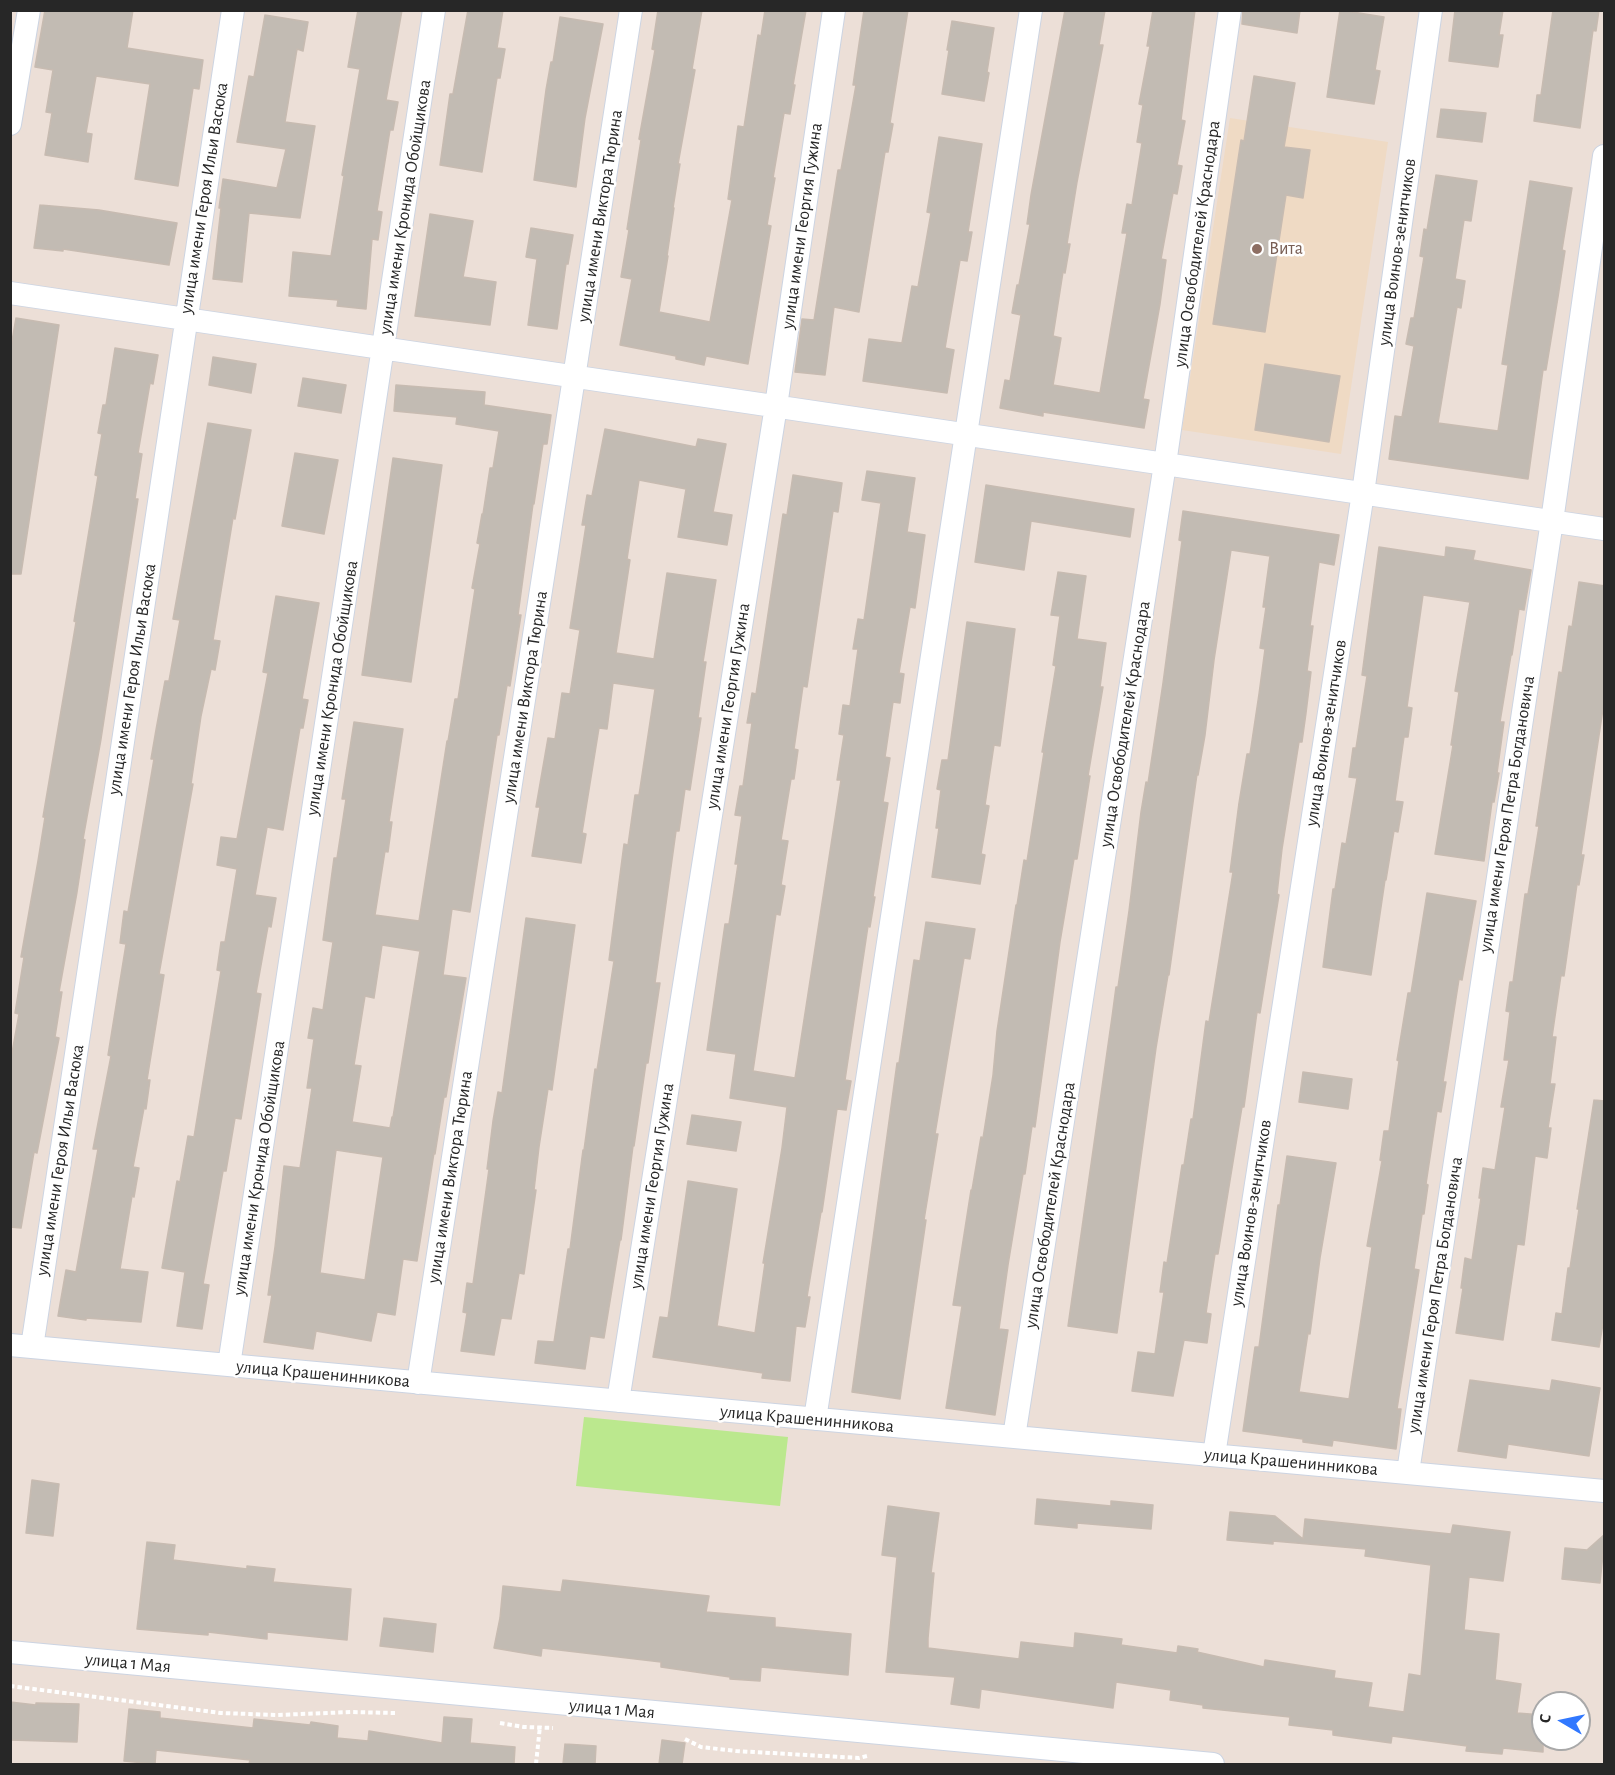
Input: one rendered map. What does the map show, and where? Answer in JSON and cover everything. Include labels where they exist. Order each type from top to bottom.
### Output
[{"type":"street","points":[[10,124],[29,10]]},
{"type":"street","name":"улица имени Героя Ильи Васюка","points":[[21,1346],[186,319],[233,10]]},
{"type":"street","name":"улица имени Кронида Обойщикова","points":[[229,1365],[434,10]]},
{"type":"street","name":"улица имени Виктора Тюрина","points":[[418,1383],[632,10]]},
{"type":"street","name":"улица имени Георгия Гужина","points":[[618,1401],[776,406],[834,10]]},
{"type":"street","points":[[815,1419],[968,435],[1031,10]]},
{"type":"street","name":"улица Освободителей Краснодара","points":[[1014,1437],[1166,464],[1230,10]]},
{"type":"street","name":"улица Воинов-зенитчиков","points":[[1214,1455],[1363,493],[1431,10]]},
{"type":"street","name":"улица имени Героя Петра Богдановича","points":[[1408,1472],[1605,156]]},
{"type":"street","points":[[10,293],[1605,529]]},
{"type":"street","name":"улица Крашенинникова","points":[[21,1346],[1214,1455],[1604,1488]]},
{"type":"street","name":"улица 1 Мая","points":[[10,1652],[1213,1764]]},
{"type":"path","points":[[10,1686],[220,1713],[278,1715],[351,1712],[403,1713]]},
{"type":"path","points":[[536,1764],[542,1703]]},
{"type":"path","points":[[490,1721],[540,1728],[562,1727]]},
{"type":"path","points":[[675,1737],[684,1738],[701,1747],[736,1751],[859,1758],[868,1755]]},
{"type":"shaded area","points":[[1230,118],[1388,142],[1341,454],[1182,430]]},
{"type":"green space","points":[[584,1417],[788,1437],[780,1506],[576,1486]]},
{"type":"building","points":[[45,10],[133,10],[127,48],[203,60],[199,89],[193,88],[178,186],[135,179],[150,84],[96,76],[86,133],[92,134],[88,162],[45,155],[52,113],[46,112],[53,70],[35,67]]},
{"type":"building","points":[[358,10],[402,10],[386,100],[398,102],[393,130],[390,130],[377,211],[382,212],[378,240],[372,239],[366,309],[337,306],[338,300],[289,296],[293,252],[331,256],[360,69],[348,67]]},
{"type":"building","points":[[468,10],[503,10],[497,48],[505,49],[500,78],[497,78],[482,172],[440,165],[450,94],[453,94]]},
{"type":"building","points":[[658,10],[702,10],[692,69],[695,70],[678,164],[680,164],[659,312],[710,322],[732,200],[728,199],[738,126],[744,127],[758,35],[761,36],[765,10],[806,10],[790,114],[784,113],[773,178],[775,178],[767,225],[771,226],[748,364],[706,356],[704,365],[676,359],[676,356],[620,345],[632,279],[621,277],[641,140],[639,139],[655,50],[652,49]]},
{"type":"building","points":[[864,10],[908,10],[890,123],[893,124],[888,152],[885,152],[859,312],[834,307],[825,375],[795,372],[802,319],[814,320],[838,170],[841,170],[856,85],[853,85]]},
{"type":"building","points":[[1065,10],[1105,10],[1099,45],[1103,45],[1077,182],[1067,244],[1070,244],[1053,336],[1061,338],[1053,385],[1100,393],[1127,233],[1122,233],[1127,204],[1132,205],[1142,143],[1137,142],[1143,105],[1139,104],[1150,46],[1147,46],[1153,10],[1195,10],[1181,120],[1185,121],[1177,165],[1182,166],[1177,194],[1173,193],[1161,259],[1166,260],[1143,399],[1149,400],[1144,428],[1043,412],[1043,416],[1000,408],[1005,380],[1010,381],[1021,315],[1012,313],[1030,224],[1027,224],[1031,195]]},
{"type":"building","points":[[1243,10],[1300,10],[1297,33],[1242,24]]},
{"type":"building","points":[[1340,10],[1384,17],[1375,70],[1380,71],[1374,104],[1327,97]]},
{"type":"building","points":[[1455,10],[1503,10],[1499,35],[1503,35],[1498,67],[1449,61]]},
{"type":"building","points":[[1553,10],[1599,10],[1596,31],[1593,30],[1580,128],[1534,121],[1537,95],[1541,95]]},
{"type":"building","points":[[265,15],[308,22],[303,51],[297,49],[285,122],[315,126],[300,218],[249,213],[242,282],[213,279],[223,179],[277,188],[286,149],[237,142],[249,76],[254,77]]},
{"type":"building","points":[[560,17],[603,24],[585,118],[576,187],[534,180],[546,90]]},
{"type":"building","points":[[952,21],[994,28],[984,101],[942,94]]},
{"type":"building","points":[[1254,76],[1295,83],[1284,147],[1310,150],[1303,198],[1286,195],[1265,332],[1213,324],[1241,140],[1244,141]]},
{"type":"building","points":[[1441,109],[1486,113],[1482,142],[1437,137]]},
{"type":"building","points":[[939,137],[982,144],[968,232],[972,232],[967,261],[960,260],[945,348],[954,350],[947,393],[863,381],[869,339],[902,343],[912,286],[918,287],[931,213],[927,212]]},
{"type":"building","points":[[1436,175],[1477,181],[1471,221],[1464,220],[1455,279],[1465,281],[1461,308],[1457,307],[1438,423],[1498,431],[1508,365],[1502,364],[1530,181],[1572,188],[1562,250],[1565,251],[1546,370],[1543,370],[1528,479],[1389,459],[1395,416],[1402,417],[1414,346],[1406,344],[1411,318],[1414,318],[1424,257],[1420,256],[1424,229],[1427,230]]},
{"type":"building","points":[[40,205],[99,210],[177,223],[169,265],[63,249],[63,251],[34,248]]},
{"type":"building","points":[[430,214],[473,221],[463,277],[496,282],[490,325],[415,316]]},
{"type":"building","points":[[531,228],[573,235],[568,264],[566,264],[557,329],[528,325],[537,259],[526,257]]},
{"type":"building","points":[[16,318],[59,325],[21,574],[10,574],[10,353]]},
{"type":"building","points":[[115,348],[158,355],[153,384],[150,383],[138,453],[142,454],[135,499],[138,499],[101,739],[83,839],[85,840],[77,892],[59,992],[62,992],[55,1037],[59,1038],[37,1153],[34,1152],[21,1228],[10,1227],[10,1064],[19,1014],[15,1013],[24,957],[21,957],[98,476],[95,475],[102,434],[98,433],[103,405],[106,405]]},
{"type":"building","points":[[213,357],[256,364],[251,393],[209,385]]},
{"type":"building","points":[[1265,364],[1340,376],[1329,442],[1255,430]]},
{"type":"building","points":[[303,378],[346,385],[341,413],[298,406]]},
{"type":"building","points":[[396,385],[485,392],[484,405],[551,415],[547,444],[543,444],[533,504],[518,615],[521,615],[510,686],[507,685],[499,735],[497,735],[470,912],[452,909],[443,975],[466,978],[417,1261],[403,1259],[395,1315],[377,1312],[371,1341],[316,1331],[313,1349],[264,1342],[272,1295],[268,1295],[284,1166],[300,1168],[312,1088],[307,1088],[314,1039],[308,1038],[313,1008],[323,1010],[333,942],[323,940],[334,858],[337,858],[346,799],[342,799],[354,722],[403,729],[389,822],[392,822],[388,852],[385,851],[375,915],[419,921],[447,741],[455,699],[458,699],[475,589],[472,588],[480,544],[477,543],[499,431],[456,424],[457,417],[394,411]],"holes":[[[382,945],[420,951],[390,1128],[352,1122],[361,1066],[354,1065],[365,996],[374,998]],[[336,1150],[383,1157],[365,1280],[320,1273]]]},
{"type":"building","points":[[208,423],[251,430],[235,519],[233,518],[213,640],[220,641],[215,670],[211,669],[201,716],[191,784],[193,784],[159,974],[164,975],[147,1080],[150,1080],[133,1167],[139,1168],[120,1269],[148,1272],[141,1322],[86,1318],[86,1320],[58,1316],[66,1270],[76,1272],[98,1149],[93,1149],[111,1056],[108,1055],[126,944],[120,943],[124,911],[128,912],[154,759],[151,759],[156,730],[165,681],[169,681],[180,620],[173,619]]},
{"type":"building","points":[[605,429],[696,447],[698,439],[726,444],[713,512],[732,515],[727,545],[678,537],[686,489],[639,480],[616,653],[654,659],[667,573],[716,580],[703,662],[706,662],[698,718],[701,718],[690,790],[685,789],[679,831],[676,831],[655,983],[660,983],[633,1146],[621,1240],[604,1338],[590,1336],[585,1369],[535,1363],[538,1341],[554,1342],[568,1249],[570,1249],[595,1069],[597,1070],[614,961],[609,960],[624,844],[628,845],[635,795],[639,795],[655,689],[613,683],[607,729],[599,728],[582,833],[586,834],[581,863],[532,856],[540,807],[536,807],[548,738],[555,739],[562,693],[570,694],[580,630],[570,628],[586,525],[582,525],[587,495],[592,496]]},
{"type":"building","points":[[295,453],[338,460],[324,534],[282,526]]},
{"type":"building","points":[[393,458],[442,465],[411,682],[362,675]]},
{"type":"building","points":[[867,471],[915,478],[907,532],[925,535],[915,608],[910,607],[899,673],[904,674],[900,703],[893,702],[885,757],[890,758],[883,802],[888,803],[845,1080],[851,1081],[846,1110],[837,1109],[807,1297],[810,1297],[805,1327],[796,1326],[790,1381],[762,1378],[763,1373],[653,1357],[660,1317],[668,1318],[688,1181],[737,1189],[717,1326],[755,1333],[765,1263],[763,1263],[787,1107],[730,1098],[736,1054],[707,1050],[725,924],[729,924],[738,864],[735,864],[742,816],[735,815],[740,786],[743,786],[752,723],[747,723],[752,693],[756,694],[783,514],[787,515],[793,475],[842,483],[838,512],[833,511],[807,687],[803,686],[794,749],[798,750],[794,779],[791,779],[781,840],[788,841],[781,885],[785,886],[780,915],[776,914],[753,1071],[795,1078],[841,780],[837,780],[844,735],[839,734],[843,705],[850,706],[858,649],[853,649],[858,619],[864,620],[881,503],[862,500]]},
{"type":"building","points":[[986,485],[1134,509],[1130,537],[1031,521],[1024,570],[975,562]]},
{"type":"building","points":[[1183,511],[1339,535],[1334,565],[1319,562],[1310,626],[1313,626],[1307,671],[1311,672],[1302,742],[1299,742],[1282,849],[1277,894],[1279,895],[1260,1013],[1257,1012],[1244,1107],[1242,1107],[1218,1254],[1215,1254],[1206,1313],[1211,1314],[1207,1343],[1184,1340],[1173,1396],[1132,1391],[1138,1352],[1155,1354],[1164,1292],[1160,1292],[1164,1262],[1167,1263],[1182,1165],[1184,1165],[1191,1119],[1193,1119],[1206,1021],[1209,1022],[1233,872],[1230,872],[1239,803],[1247,754],[1250,754],[1259,694],[1265,649],[1260,648],[1266,607],[1263,607],[1270,556],[1231,550],[1169,975],[1156,1048],[1117,1333],[1068,1326],[1116,987],[1118,987],[1129,911],[1141,812],[1146,782],[1148,783],[1163,683],[1182,541],[1179,540]]},
{"type":"building","points":[[1379,547],[1445,557],[1446,547],[1475,551],[1473,560],[1531,570],[1524,610],[1519,609],[1500,722],[1504,722],[1497,773],[1499,773],[1494,802],[1492,802],[1484,861],[1435,854],[1453,745],[1451,745],[1459,692],[1455,691],[1470,602],[1423,595],[1407,707],[1412,708],[1408,737],[1404,737],[1395,801],[1403,802],[1398,832],[1394,831],[1371,975],[1323,967],[1333,889],[1335,889],[1342,843],[1346,844],[1357,778],[1349,777],[1353,748],[1356,748],[1367,676],[1362,675]]},
{"type":"building","points":[[1058,572],[1086,576],[1077,639],[1106,643],[1100,687],[1103,687],[1077,859],[1074,859],[1060,942],[1035,1127],[1032,1126],[1008,1265],[999,1329],[1008,1330],[995,1415],[946,1408],[962,1306],[953,1305],[971,1190],[981,1137],[983,1138],[993,1075],[997,1031],[1016,905],[1024,860],[1027,861],[1044,752],[1042,752],[1056,666],[1053,665],[1060,616],[1051,615]]},
{"type":"building","points":[[1579,582],[1605,586],[1605,709],[1603,709],[1581,855],[1584,855],[1579,885],[1577,884],[1564,976],[1561,975],[1552,1037],[1556,1037],[1550,1084],[1555,1084],[1548,1128],[1551,1128],[1547,1158],[1535,1156],[1524,1245],[1517,1244],[1503,1340],[1456,1333],[1465,1258],[1472,1260],[1483,1168],[1495,1170],[1505,1107],[1501,1107],[1509,1060],[1504,1060],[1510,1012],[1506,1011],[1510,982],[1513,982],[1525,894],[1528,894],[1539,826],[1536,826],[1559,672],[1562,673]]},
{"type":"building","points":[[276,596],[319,603],[302,699],[308,700],[303,728],[300,728],[283,830],[267,827],[255,895],[276,898],[271,927],[268,926],[256,993],[261,994],[241,1119],[235,1118],[203,1284],[209,1285],[202,1329],[177,1326],[185,1272],[162,1268],[177,1181],[180,1182],[188,1136],[194,1137],[221,971],[217,970],[221,942],[225,942],[237,869],[217,865],[221,837],[237,839],[268,673],[263,672]]},
{"type":"building","points":[[967,622],[1015,629],[1000,746],[994,745],[985,805],[989,806],[981,854],[985,855],[980,884],[932,877],[939,828],[936,828],[941,790],[937,789],[942,760],[948,760]]},
{"type":"building","points":[[1427,893],[1476,901],[1462,980],[1459,979],[1443,1082],[1446,1082],[1441,1112],[1437,1111],[1426,1184],[1428,1185],[1424,1214],[1422,1214],[1414,1269],[1419,1270],[1397,1409],[1401,1409],[1396,1449],[1333,1440],[1332,1446],[1303,1442],[1303,1439],[1243,1431],[1255,1347],[1259,1347],[1287,1156],[1336,1163],[1299,1392],[1349,1399],[1372,1247],[1367,1246],[1382,1161],[1380,1160],[1384,1131],[1389,1131],[1399,1061],[1397,1060],[1408,993],[1411,993]]},
{"type":"building","points":[[526,918],[575,925],[552,1090],[548,1089],[539,1147],[534,1190],[536,1190],[524,1274],[519,1273],[511,1319],[501,1318],[494,1355],[461,1351],[467,1313],[463,1312],[467,1283],[473,1284],[489,1169],[487,1169],[493,1121],[498,1092],[502,1093]]},
{"type":"building","points":[[926,922],[975,929],[970,959],[964,958],[935,1134],[938,1134],[900,1399],[852,1392],[897,1063],[899,1063],[914,960],[920,961]]},
{"type":"building","points":[[1303,1072],[1352,1079],[1348,1109],[1299,1102]]},
{"type":"building","points":[[1594,1100],[1605,1101],[1605,1312],[1599,1347],[1552,1340],[1556,1313],[1562,1314]]},
{"type":"building","points":[[692,1115],[741,1122],[736,1151],[687,1144]]},
{"type":"building","points":[[1470,1380],[1550,1391],[1552,1380],[1600,1388],[1589,1456],[1508,1444],[1506,1458],[1458,1451]]},
{"type":"building","points":[[32,1480],[59,1484],[53,1536],[26,1533]]},
{"type":"building","points":[[1037,1499],[1111,1506],[1111,1501],[1153,1505],[1151,1529],[1077,1523],[1077,1528],[1035,1524]]},
{"type":"building","points":[[888,1506],[939,1513],[931,1573],[934,1573],[928,1648],[1019,1659],[1021,1642],[1074,1648],[1075,1633],[1122,1639],[1121,1645],[1177,1653],[1178,1646],[1198,1649],[1197,1652],[1264,1667],[1265,1660],[1335,1671],[1334,1678],[1372,1683],[1368,1707],[1404,1712],[1409,1674],[1421,1676],[1431,1565],[1365,1556],[1366,1549],[1273,1541],[1273,1544],[1227,1540],[1230,1512],[1275,1516],[1303,1539],[1305,1519],[1451,1534],[1453,1525],[1510,1532],[1503,1581],[1469,1577],[1464,1630],[1499,1634],[1495,1680],[1521,1684],[1517,1713],[1531,1714],[1531,1751],[1503,1748],[1502,1754],[1466,1751],[1467,1746],[1392,1736],[1391,1743],[1333,1735],[1333,1730],[1289,1725],[1290,1717],[1203,1708],[1203,1705],[1170,1700],[1171,1690],[1116,1682],[1113,1708],[981,1689],[979,1708],[951,1704],[955,1677],[886,1672],[897,1557],[882,1555]]},
{"type":"building","points":[[1605,1534],[1600,1583],[1562,1579],[1565,1548],[1587,1550]]},
{"type":"building","points":[[147,1542],[175,1545],[173,1560],[247,1569],[247,1566],[275,1569],[273,1582],[351,1589],[347,1640],[267,1632],[267,1639],[208,1632],[208,1635],[137,1629]]},
{"type":"building","points":[[563,1580],[709,1596],[706,1612],[775,1618],[775,1627],[851,1634],[848,1675],[761,1667],[760,1681],[730,1679],[730,1677],[661,1667],[661,1662],[542,1648],[541,1656],[494,1648],[503,1586],[561,1592]]},
{"type":"building","points":[[384,1618],[436,1624],[433,1652],[380,1646]]},
{"type":"building","points":[[10,1702],[36,1705],[36,1703],[79,1704],[77,1742],[10,1740]]},
{"type":"building","points":[[129,1709],[160,1712],[160,1718],[253,1728],[254,1719],[310,1725],[311,1722],[338,1726],[337,1738],[368,1741],[369,1731],[442,1743],[444,1717],[472,1719],[470,1743],[515,1747],[514,1764],[249,1764],[250,1760],[156,1750],[155,1764],[124,1761]]},
{"type":"building","points":[[662,1740],[685,1743],[682,1764],[659,1764]]},
{"type":"building","points":[[565,1744],[596,1746],[595,1764],[563,1764]]},
{"type":"place","name":"Вита","points":[[1257,249]]}]
